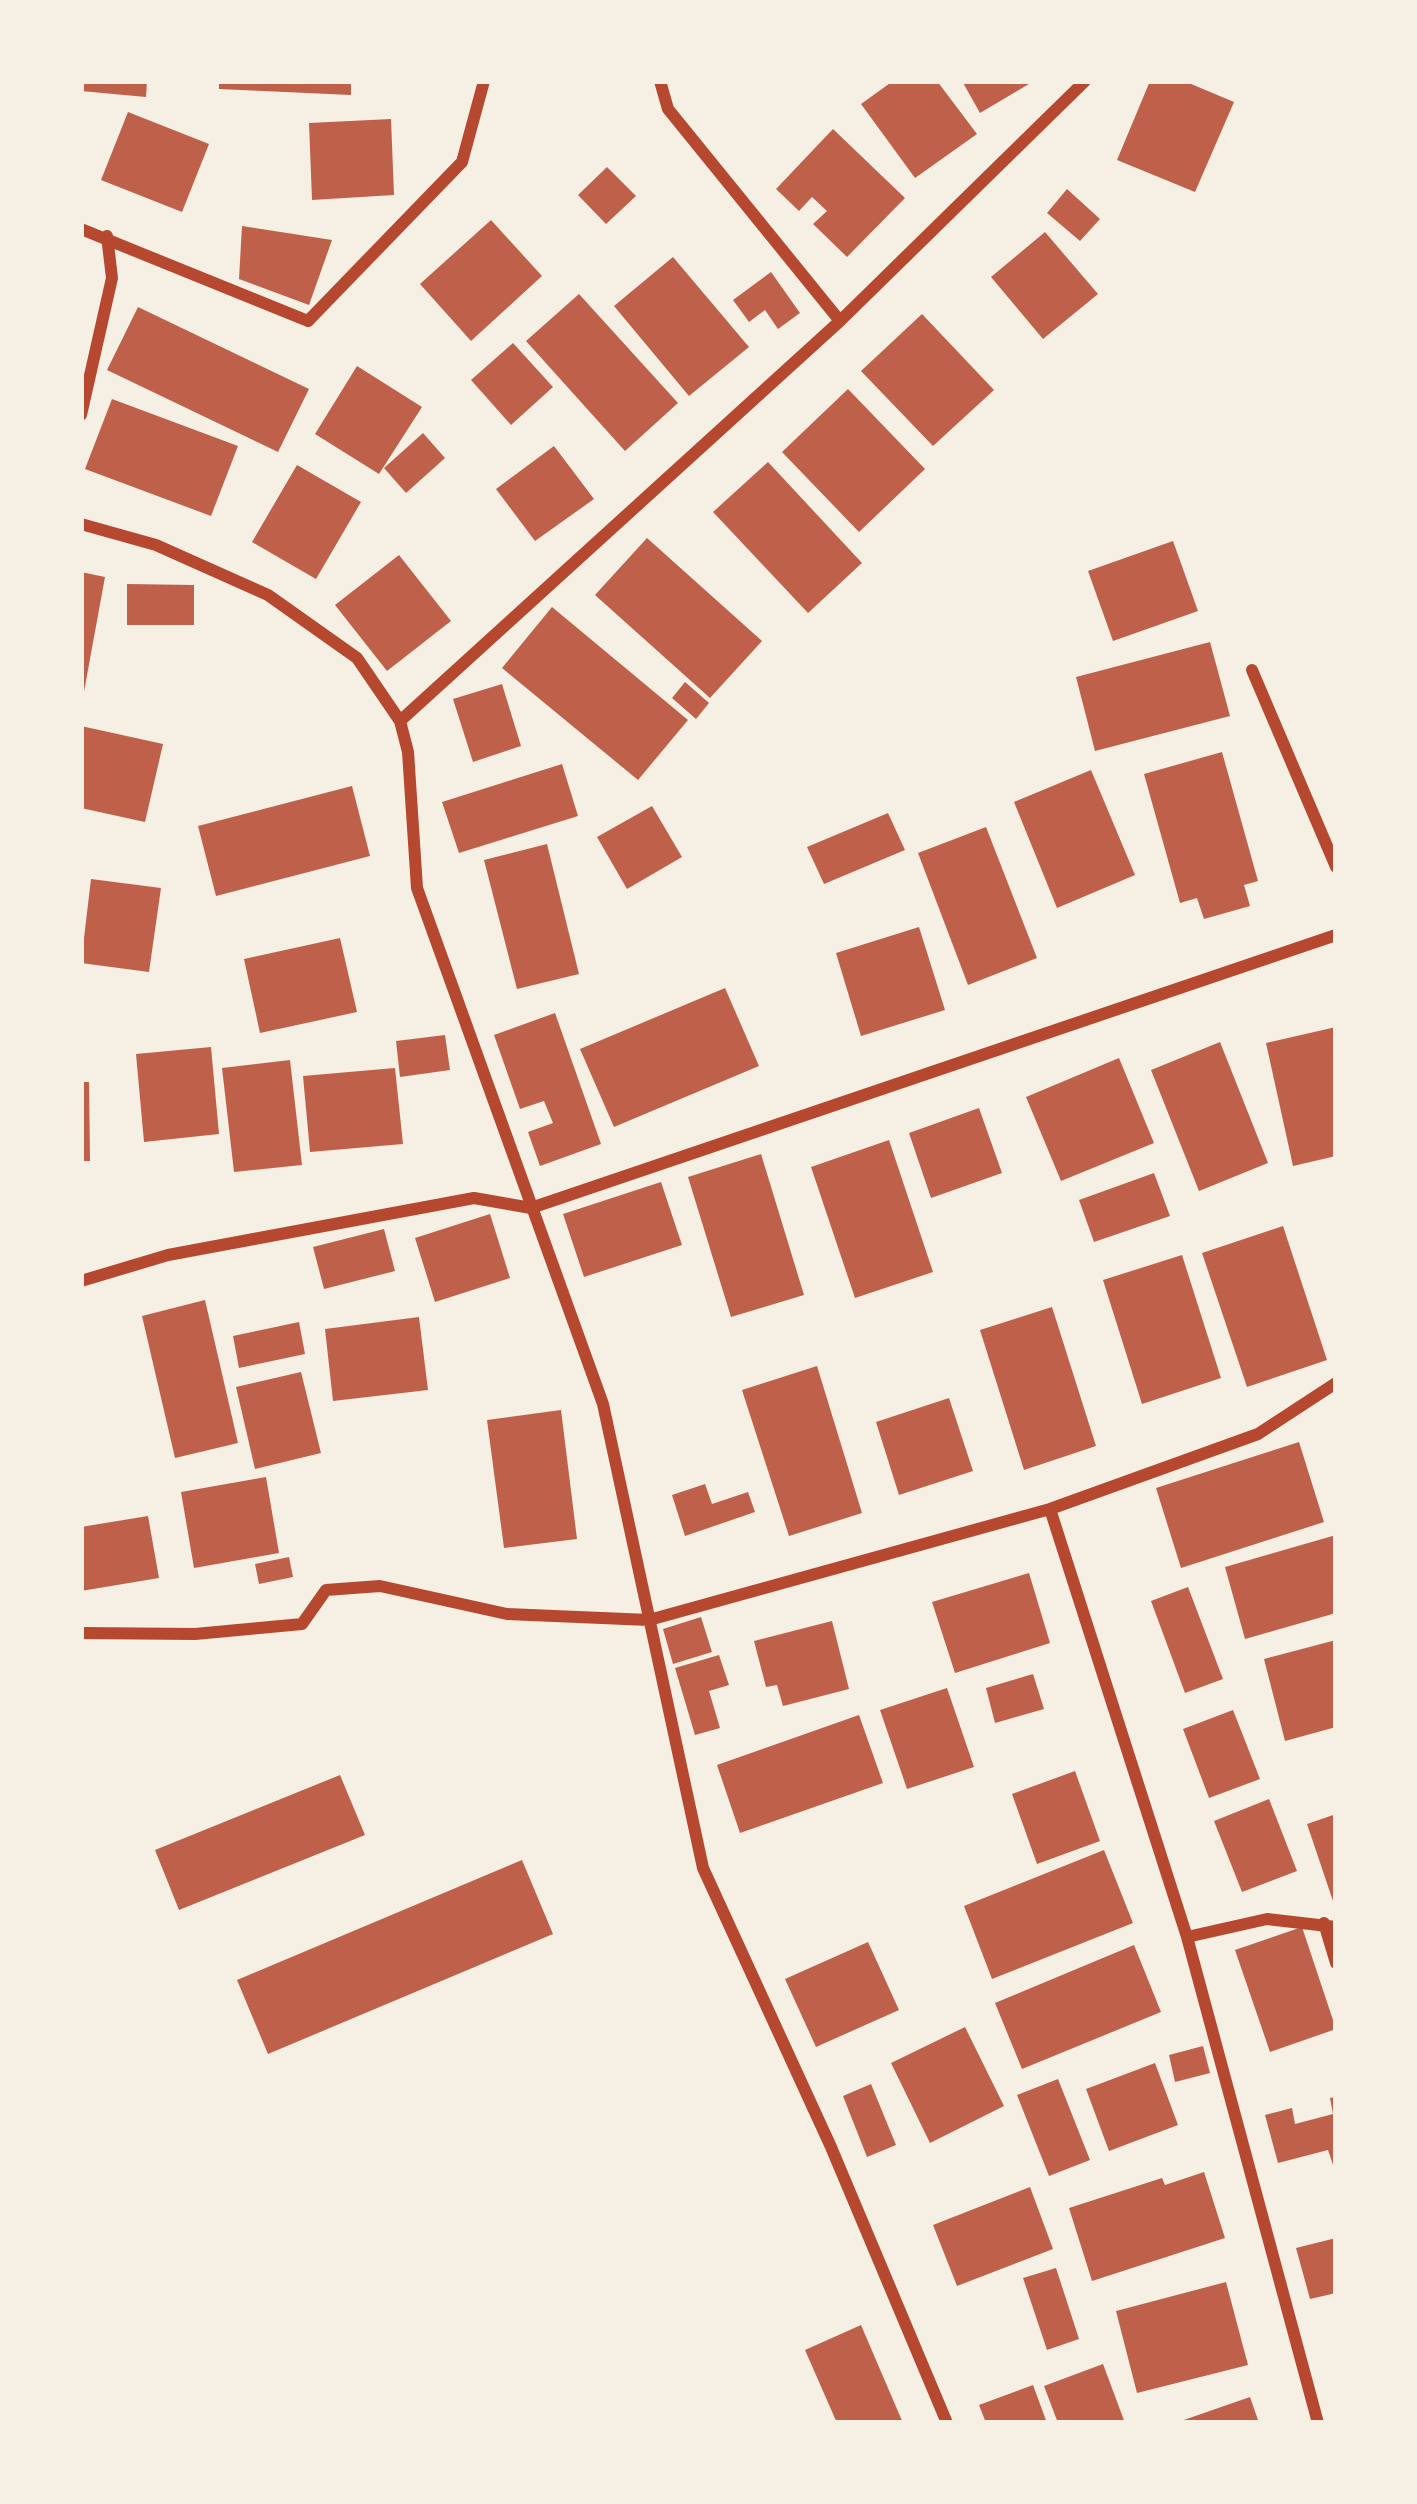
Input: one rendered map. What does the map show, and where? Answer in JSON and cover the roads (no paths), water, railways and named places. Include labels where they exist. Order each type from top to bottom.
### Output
[{"type":"street","points":[[81,229],[308,321],[462,162],[484,81]]},
{"type":"street","points":[[660,81],[668,109],[840,321]]},
{"type":"street","points":[[400,721],[840,321],[1085,81]]},
{"type":"street","points":[[81,416],[112,278],[107,236]]},
{"type":"street","points":[[81,524],[156,544],[268,595],[357,658],[400,721],[408,752],[417,888],[603,1404],[703,1868],[831,2147],[946,2423]]},
{"type":"street","points":[[1252,670],[1336,867]]},
{"type":"street","points":[[81,1281],[167,1255],[473,1198],[531,1208],[1336,935]]},
{"type":"street","points":[[81,1633],[195,1634],[302,1624],[326,1590],[380,1586],[507,1614],[649,1620],[1050,1509],[1258,1434],[1336,1383]]},
{"type":"street","points":[[1050,1509],[1187,1937],[1318,2423]]},
{"type":"street","points":[[1187,1937],[1267,1919],[1330,1925],[1336,1963]]}]
